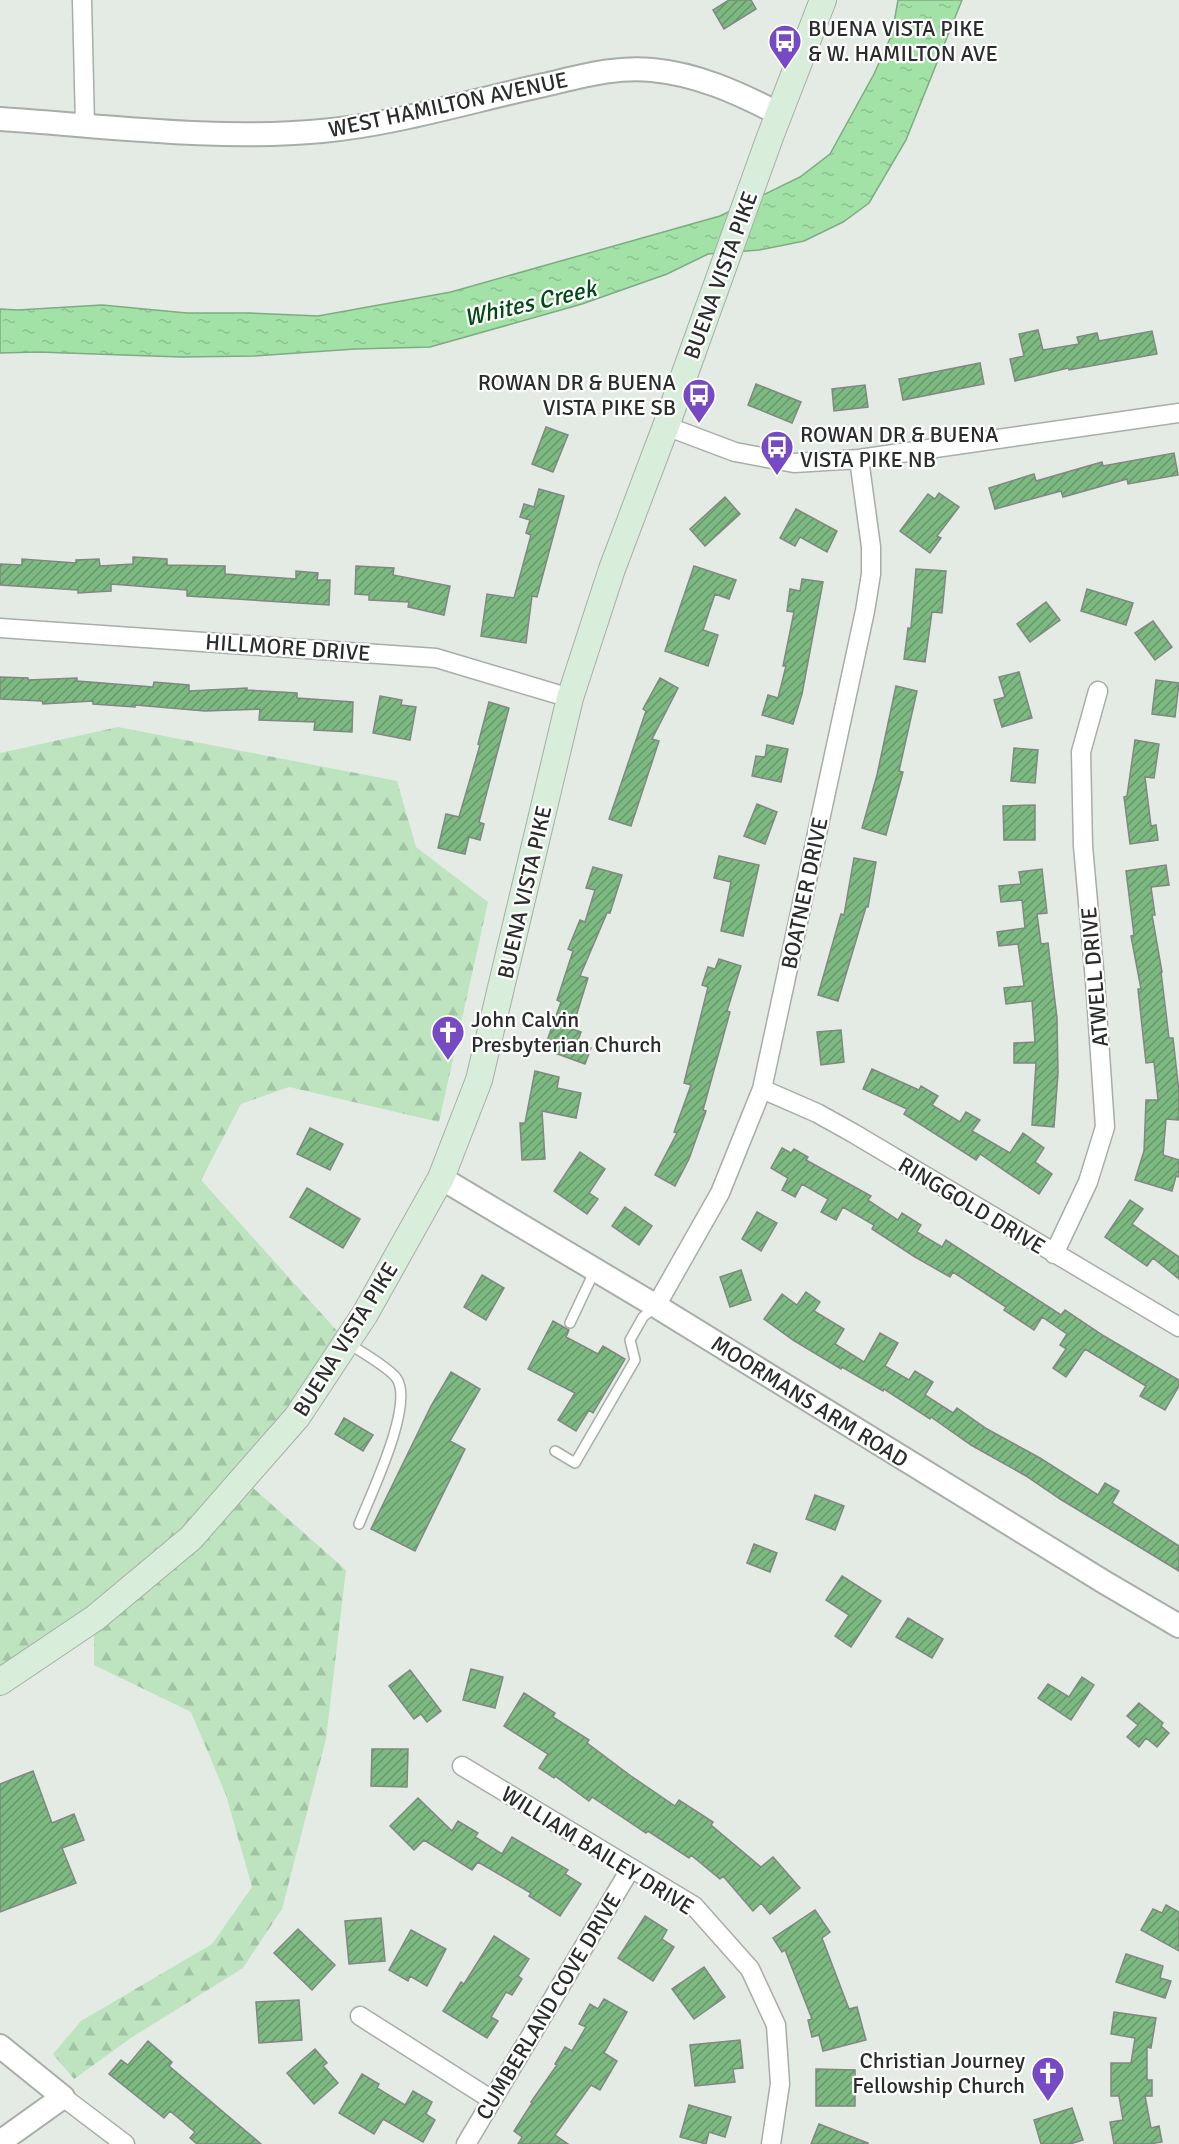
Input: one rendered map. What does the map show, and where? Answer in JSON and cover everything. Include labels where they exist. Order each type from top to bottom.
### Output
[{"type":"main road","name":"BUENA VISTA PIKE","points":[[0,1682],[95,1617],[191,1538],[297,1417],[365,1314],[441,1178],[479,1080],[570,698],[612,569],[770,137],[823,0]]},
{"type":"street","points":[[82,0],[85,125]]},
{"type":"street","name":"WEST HAMILTON AVENUE","points":[[0,119],[148,130],[260,134],[322,131],[413,116],[601,73],[649,69],[697,78],[750,99],[779,114]]},
{"type":"street","points":[[666,426],[735,452],[794,463],[859,459],[1179,412]]},
{"type":"street","name":"BOATNER DRIVE","points":[[656,1306],[720,1193],[762,1089],[867,602],[871,574],[871,547],[859,459]]},
{"type":"street","name":"HILLMORE DRIVE","points":[[0,628],[436,658],[570,698]]},
{"type":"street","name":"ATWELL DRIVE","points":[[1054,1254],[1088,1182],[1105,1127],[1083,846],[1081,752],[1098,691]]},
{"type":"street","name":"RINGGOLD DRIVE","points":[[762,1089],[816,1113],[853,1133],[1179,1327]]},
{"type":"street","name":"MOORMANS ARM ROAD","points":[[441,1178],[656,1306],[1179,1626]]},
{"type":"street","name":"WILLIAM BAILEY DRIVE","points":[[462,1766],[694,1906],[750,1969],[776,2025],[780,2084],[771,2144]]},
{"type":"street","name":"CUMBERLAND COVE DRIVE","points":[[466,2144],[630,1868]]},
{"type":"street","points":[[360,2016],[492,2100]]},
{"type":"street","points":[[0,2046],[125,2144]]},
{"type":"street","points":[[0,2142],[63,2097]]},
{"type":"lane","points":[[570,1323],[595,1269]]},
{"type":"lane","points":[[555,1451],[575,1463],[635,1360],[630,1340],[643,1317],[656,1306]]},
{"type":"lane","points":[[347,1342],[397,1379],[402,1398],[395,1430],[358,1524]]},
{"type":"green space","points":[[118,727],[397,781],[416,847],[488,902],[439,1122],[289,1087],[241,1104],[201,1180],[347,1342],[243,1479],[346,1570],[326,1739],[282,1909],[243,1968],[131,2038],[74,2079],[53,2054],[81,2021],[212,1944],[252,1887],[226,1795],[191,1712],[94,1665],[94,1618],[0,1682],[0,753]]},
{"type":"water","name":"Whites Creek","points":[[898,0],[962,0],[906,140],[869,203],[843,222],[804,241],[759,250],[708,254],[667,274],[582,304],[430,347],[355,349],[254,356],[181,357],[38,352],[0,353],[0,309],[102,305],[187,313],[318,316],[451,292],[720,216],[800,177],[830,154],[874,74],[892,34]]},
{"type":"building","points":[[729,0],[751,0],[756,9],[724,29],[713,10]]},
{"type":"building","points":[[1038,330],[1043,350],[1079,344],[1077,337],[1097,333],[1099,341],[1152,331],[1157,354],[1069,370],[1068,368],[1015,381],[1010,359],[1024,356],[1019,334]]},
{"type":"building","points":[[980,363],[984,384],[903,400],[899,379]]},
{"type":"building","points":[[756,384],[801,402],[792,423],[748,405]]},
{"type":"building","points":[[865,385],[868,407],[834,411],[832,389]]},
{"type":"building","points":[[546,427],[568,435],[553,472],[532,464]]},
{"type":"building","points":[[1174,453],[1178,475],[1128,484],[1127,479],[1063,497],[1061,491],[995,509],[989,488],[1034,474],[1036,481],[1102,462],[1103,466]]},
{"type":"building","points":[[539,489],[564,496],[537,597],[532,596],[526,643],[481,636],[487,594],[514,598],[531,535],[526,533],[530,520],[520,517],[524,504],[534,507]]},
{"type":"building","points":[[939,493],[959,507],[937,536],[941,538],[930,553],[900,531],[928,494],[935,499]]},
{"type":"building","points":[[725,497],[740,514],[705,546],[690,529]]},
{"type":"building","points":[[796,509],[837,531],[827,552],[800,537],[795,546],[780,538]]},
{"type":"building","points":[[133,557],[167,559],[167,565],[225,566],[225,574],[296,579],[296,571],[318,573],[317,580],[330,580],[329,605],[187,596],[187,590],[111,584],[111,591],[78,593],[78,590],[0,585],[0,564],[22,565],[22,559],[76,563],[76,560],[99,559],[100,566],[133,564]]},
{"type":"building","points":[[356,566],[394,568],[393,575],[450,586],[444,615],[408,607],[409,602],[369,600],[369,595],[355,594]]},
{"type":"building","points":[[694,566],[736,580],[729,599],[715,594],[703,630],[718,635],[708,666],[665,651]]},
{"type":"building","points":[[916,569],[946,571],[942,613],[932,612],[925,662],[904,659],[908,628],[911,628]]},
{"type":"building","points":[[802,579],[823,582],[802,694],[793,724],[762,715],[768,695],[778,698],[786,666],[783,666],[794,612],[787,611],[790,589],[800,591]]},
{"type":"building","points":[[1087,589],[1133,603],[1126,625],[1081,611]]},
{"type":"building","points":[[1046,602],[1060,620],[1030,642],[1017,624]]},
{"type":"building","points":[[1153,621],[1172,647],[1155,660],[1135,633]]},
{"type":"building","points":[[1019,672],[1032,718],[1002,727],[994,700],[1005,697],[999,677]]},
{"type":"building","points":[[0,677],[28,678],[28,680],[77,678],[77,681],[153,687],[154,682],[189,685],[189,691],[247,688],[247,690],[297,693],[297,698],[353,702],[352,732],[314,730],[315,722],[259,720],[260,709],[205,711],[93,704],[93,701],[43,704],[42,701],[0,699]]},
{"type":"building","points":[[660,678],[678,688],[652,739],[659,741],[631,826],[609,819],[646,711],[643,709]]},
{"type":"building","points":[[1156,680],[1179,683],[1175,717],[1152,714]]},
{"type":"building","points":[[896,686],[917,691],[899,771],[903,772],[886,835],[862,828],[877,775]]},
{"type":"building","points":[[380,696],[402,700],[401,705],[416,707],[410,740],[373,733]]},
{"type":"building","points":[[489,702],[509,708],[479,822],[484,824],[480,840],[469,837],[465,854],[438,848],[446,814],[459,817],[480,745],[478,744]]},
{"type":"building","points":[[1135,740],[1159,744],[1154,778],[1145,777],[1151,826],[1156,825],[1158,840],[1130,844],[1124,797],[1127,796]]},
{"type":"building","points":[[767,745],[788,749],[781,782],[752,776],[756,756],[765,757]]},
{"type":"building","points":[[1014,748],[1038,750],[1035,783],[1011,781]]},
{"type":"building","points":[[757,804],[777,812],[765,844],[744,836]]},
{"type":"building","points":[[1035,805],[1035,840],[1004,840],[1003,806]]},
{"type":"building","points":[[719,856],[759,865],[743,936],[721,931],[731,882],[714,878]]},
{"type":"building","points":[[854,858],[876,862],[868,907],[866,907],[838,1001],[818,995],[841,914],[844,915]]},
{"type":"building","points":[[1166,865],[1169,885],[1151,887],[1155,915],[1152,915],[1162,972],[1169,1038],[1173,1038],[1179,1092],[1179,1120],[1166,1119],[1163,1155],[1179,1160],[1179,1177],[1176,1176],[1172,1191],[1135,1180],[1144,1151],[1146,1100],[1158,1100],[1154,1062],[1146,1063],[1138,989],[1141,989],[1131,936],[1134,935],[1126,871]]},
{"type":"building","points":[[593,867],[622,875],[610,913],[607,913],[580,976],[588,978],[572,1029],[581,1032],[577,1043],[591,1048],[585,1064],[544,1049],[561,1002],[557,1000],[573,951],[568,949],[580,920],[585,922],[595,890],[586,888]]},
{"type":"building","points":[[1042,869],[1047,913],[1037,914],[1041,944],[1048,943],[1057,1018],[1058,1073],[1054,1127],[1032,1125],[1036,1063],[1014,1063],[1014,1043],[1035,1042],[1032,1001],[1006,1004],[1004,988],[1024,986],[1018,944],[999,946],[997,932],[1025,928],[1022,900],[1001,902],[999,886],[1021,884],[1019,872]]},
{"type":"building","points":[[719,959],[741,966],[727,1011],[730,1012],[703,1110],[706,1111],[689,1159],[675,1186],[655,1175],[677,1133],[674,1132],[691,1085],[684,1083],[708,987],[702,985],[708,967],[715,969]]},
{"type":"building","points":[[841,1030],[844,1062],[821,1065],[817,1032]]},
{"type":"building","points":[[872,1069],[919,1090],[921,1086],[938,1096],[932,1105],[960,1122],[966,1112],[980,1120],[972,1131],[1010,1153],[1023,1133],[1044,1148],[1035,1162],[1052,1174],[1039,1194],[980,1154],[976,1160],[904,1114],[907,1109],[863,1089]]},
{"type":"building","points":[[535,1071],[559,1077],[557,1088],[581,1093],[576,1118],[542,1111],[545,1159],[522,1160],[520,1123],[525,1123]]},
{"type":"building","points":[[310,1128],[343,1144],[330,1170],[297,1154]]},
{"type":"building","points":[[782,1148],[791,1153],[794,1149],[808,1157],[806,1160],[871,1196],[868,1200],[898,1220],[902,1213],[921,1225],[917,1232],[942,1247],[946,1240],[1061,1315],[1065,1310],[1179,1380],[1179,1386],[1165,1410],[1140,1396],[1146,1386],[1085,1349],[1066,1377],[1053,1368],[1066,1349],[1060,1345],[1067,1334],[1042,1317],[1034,1330],[1004,1310],[1006,1307],[953,1272],[950,1277],[915,1257],[872,1229],[874,1225],[843,1207],[836,1220],[821,1212],[828,1199],[802,1184],[795,1197],[782,1190],[788,1178],[771,1168]]},
{"type":"building","points":[[580,1152],[605,1169],[589,1193],[598,1199],[587,1214],[554,1191]]},
{"type":"building","points":[[307,1188],[360,1219],[343,1248],[290,1217]]},
{"type":"building","points":[[1130,1200],[1143,1209],[1132,1224],[1179,1257],[1179,1279],[1153,1258],[1147,1266],[1105,1237]]},
{"type":"building","points":[[625,1207],[652,1226],[639,1245],[612,1226]]},
{"type":"building","points":[[757,1212],[777,1223],[761,1251],[742,1239]]},
{"type":"building","points":[[741,1270],[751,1300],[730,1307],[720,1277]]},
{"type":"building","points":[[482,1275],[504,1288],[486,1320],[464,1307]]},
{"type":"building","points":[[806,1292],[820,1302],[814,1311],[844,1329],[835,1344],[864,1362],[880,1333],[898,1343],[885,1366],[909,1380],[915,1371],[933,1382],[925,1395],[953,1413],[957,1408],[987,1429],[1040,1458],[1098,1495],[1105,1483],[1119,1491],[1112,1503],[1179,1546],[1179,1571],[1026,1476],[971,1445],[931,1417],[930,1419],[884,1389],[883,1391],[842,1367],[841,1369],[793,1340],[764,1319],[782,1294],[797,1305]]},
{"type":"building","points":[[553,1321],[569,1330],[566,1337],[598,1354],[603,1346],[625,1359],[593,1413],[589,1410],[576,1431],[558,1420],[575,1393],[528,1369]]},
{"type":"building","points":[[451,1372],[480,1389],[450,1441],[465,1449],[415,1551],[371,1529],[431,1406]]},
{"type":"building","points":[[344,1418],[373,1435],[363,1451],[335,1434]]},
{"type":"building","points":[[815,1495],[844,1506],[835,1530],[806,1519]]},
{"type":"building","points":[[754,1544],[777,1553],[770,1572],[747,1563]]},
{"type":"building","points":[[842,1576],[881,1601],[851,1647],[835,1636],[849,1615],[826,1600]]},
{"type":"building","points":[[908,1618],[943,1639],[932,1658],[896,1637]]},
{"type":"building","points":[[471,1669],[503,1677],[495,1708],[463,1700]]},
{"type":"building","points":[[410,1670],[441,1711],[427,1722],[421,1714],[414,1719],[389,1686]]},
{"type":"building","points":[[1082,1677],[1094,1685],[1071,1720],[1038,1698],[1048,1684],[1069,1697]]},
{"type":"building","points":[[524,1693],[555,1713],[553,1717],[589,1740],[587,1743],[631,1776],[675,1806],[679,1800],[713,1822],[711,1825],[761,1867],[773,1857],[800,1888],[770,1914],[761,1903],[753,1911],[723,1876],[720,1879],[691,1855],[689,1858],[648,1831],[646,1833],[592,1797],[589,1801],[555,1776],[554,1778],[539,1768],[548,1754],[504,1726]]},
{"type":"building","points":[[1139,1703],[1163,1723],[1161,1726],[1169,1733],[1157,1747],[1146,1738],[1139,1747],[1127,1737],[1138,1725],[1127,1716]]},
{"type":"building","points":[[372,1749],[408,1749],[407,1787],[371,1786]]},
{"type":"building","points":[[33,1771],[52,1823],[74,1814],[84,1840],[62,1848],[76,1883],[0,1912],[0,1784]]},
{"type":"building","points":[[418,1798],[452,1831],[458,1821],[478,1833],[475,1837],[502,1854],[512,1837],[568,1870],[565,1874],[581,1884],[560,1916],[529,1896],[531,1893],[478,1862],[472,1870],[424,1840],[414,1850],[390,1826]]},
{"type":"building","points":[[1166,1905],[1179,1912],[1179,1951],[1141,1930],[1153,1909],[1162,1913]]},
{"type":"building","points":[[815,1910],[830,1932],[822,1938],[849,2009],[857,2007],[866,2040],[823,2051],[819,2035],[812,2037],[808,2020],[812,2019],[785,1950],[782,1952],[773,1938]]},
{"type":"building","points":[[645,1916],[667,1930],[662,1939],[674,1947],[653,1981],[618,1958]]},
{"type":"building","points":[[381,1918],[385,1961],[349,1964],[345,1921]]},
{"type":"building","points":[[298,1929],[335,1965],[312,1990],[274,1953]]},
{"type":"building","points":[[411,1930],[446,1949],[427,1986],[410,1976],[408,1981],[389,1970]]},
{"type":"building","points":[[494,1936],[529,1959],[518,1976],[522,1979],[512,1995],[506,1992],[491,2017],[498,2021],[487,2038],[443,2011],[461,1982],[464,1984]]},
{"type":"building","points":[[1126,1954],[1163,1966],[1160,1978],[1171,1981],[1165,1998],[1116,1982]]},
{"type":"building","points":[[704,1967],[725,1997],[694,2019],[672,1989]]},
{"type":"building","points":[[604,1999],[627,2012],[604,2053],[617,2061],[600,2090],[591,2085],[555,2135],[568,2144],[518,2144],[522,2137],[514,2131],[531,2102],[557,2065],[555,2064],[565,2047],[572,2051],[586,2027],[579,2024],[590,2004],[598,2009]]},
{"type":"building","points":[[299,2000],[302,2040],[259,2043],[256,2002]]},
{"type":"building","points":[[1114,2012],[1156,2018],[1151,2048],[1147,2047],[1147,2080],[1152,2080],[1152,2096],[1145,2096],[1151,2128],[1159,2126],[1162,2142],[1114,2144],[1110,2122],[1123,2120],[1119,2096],[1111,2096],[1111,2063],[1131,2063],[1135,2038],[1111,2034]]},
{"type":"building","points":[[740,2040],[743,2068],[733,2069],[735,2082],[695,2086],[690,2045]]},
{"type":"building","points":[[148,2041],[172,2062],[169,2066],[261,2144],[197,2144],[190,2138],[195,2132],[170,2111],[164,2118],[109,2074],[121,2060],[128,2065]]},
{"type":"building","points":[[315,2049],[327,2063],[323,2066],[338,2083],[314,2104],[287,2073]]},
{"type":"building","points":[[816,2069],[855,2070],[855,2106],[816,2106]]},
{"type":"building","points":[[362,2074],[379,2084],[377,2088],[405,2105],[413,2091],[432,2102],[426,2114],[435,2120],[423,2142],[383,2119],[374,2134],[339,2113]]},
{"type":"building","points":[[689,2105],[731,2117],[725,2137],[709,2132],[706,2144],[680,2137]]},
{"type":"building","points":[[1072,2108],[1083,2140],[1070,2144],[1041,2144],[1034,2120]]},
{"type":"building","points":[[819,2124],[868,2143],[868,2144],[811,2144]]},
{"type":"place","name":"BUENA VISTA PIKE & W. HAMILTON AVE","points":[[785,70]]},
{"type":"place","name":"ROWAN DR & BUENA VISTA PIKE SB","points":[[699,424]]},
{"type":"place","name":"ROWAN DR & BUENA VISTA PIKE NB","points":[[777,476]]},
{"type":"place","name":"John Calvin Presbyterian Church","points":[[448,1061]]},
{"type":"place","name":"Christian Journey Fellowship Church","points":[[1048,2102]]}]
